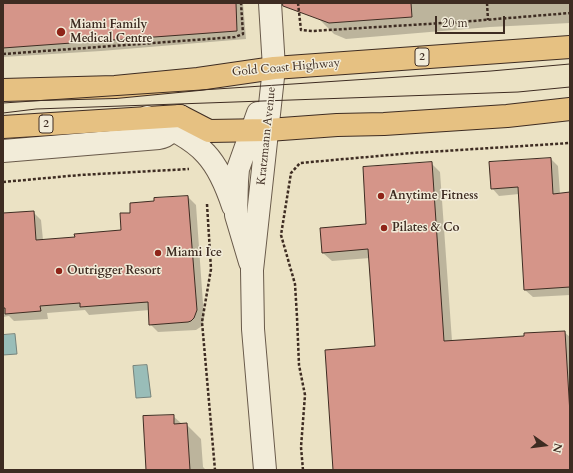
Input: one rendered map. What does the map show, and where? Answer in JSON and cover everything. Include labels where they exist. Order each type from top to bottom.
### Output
[{"type":"highway","name":"Gold Coast Highway","points":[[3,90],[115,87],[198,79],[274,68],[570,47]]},
{"type":"highway","name":"2","points":[[3,127],[148,117],[170,128],[209,131],[384,124],[463,119],[570,109]]},
{"type":"street","points":[[270,3],[274,68]]},
{"type":"street","name":"Kratzmann Avenue","points":[[265,470],[253,329],[252,270],[260,129],[274,68]]},
{"type":"street","points":[[102,143],[120,119]]},
{"type":"street","points":[[3,151],[102,143],[170,128],[205,153],[213,162],[223,180],[236,215]]},
{"type":"street","name":"Kratzmann Avenue","points":[[252,270],[236,215],[238,169],[260,129]]},
{"type":"path","points":[[3,54],[225,38],[243,34],[241,3]]},
{"type":"path","points":[[298,3],[301,30],[312,31],[488,20],[570,13]]},
{"type":"path","points":[[487,3],[488,20]]},
{"type":"path","points":[[303,470],[301,447],[305,395],[298,365],[298,317],[294,284],[281,235],[291,173],[300,163],[412,153],[570,143]]},
{"type":"path","points":[[3,182],[80,175],[191,169]]},
{"type":"path","points":[[206,198],[211,269],[202,322],[215,470]]},
{"type":"water","points":[[15,334],[17,354],[3,355],[3,335]]},
{"type":"water","points":[[147,365],[151,397],[136,398],[133,366]]},
{"type":"building","points":[[3,3],[236,3],[237,31],[3,48]]},
{"type":"building","points":[[283,3],[411,3],[412,17],[329,23],[283,6]]},
{"type":"building","points":[[551,158],[553,194],[570,192],[570,287],[524,290],[518,187],[491,189],[489,162]]},
{"type":"building","points":[[432,162],[444,341],[524,336],[524,333],[565,331],[570,414],[570,470],[333,470],[325,350],[375,346],[368,249],[322,253],[320,228],[366,224],[363,167]]},
{"type":"building","points":[[188,196],[197,310],[191,321],[149,325],[148,302],[80,307],[80,303],[40,306],[41,311],[5,314],[5,308],[3,308],[3,213],[34,211],[36,240],[75,237],[74,234],[121,230],[120,213],[130,213],[130,203],[154,201],[154,198]]},
{"type":"building","points":[[174,415],[174,424],[187,423],[190,470],[146,470],[143,416]]},
{"type":"tram line","points":[[3,103],[491,71],[570,64]]},
{"type":"tram line","points":[[3,113],[36,109],[518,92],[570,87]]},
{"type":"place","name":"Miami Family Medical Centre","points":[[61,32]]},
{"type":"place","name":"Anytime Fitness","points":[[381,196]]},
{"type":"place","name":"Pilates & Co","points":[[384,228]]},
{"type":"place","name":"Miami Ice","points":[[158,253]]},
{"type":"place","name":"Outrigger Resort","points":[[59,271]]}]
